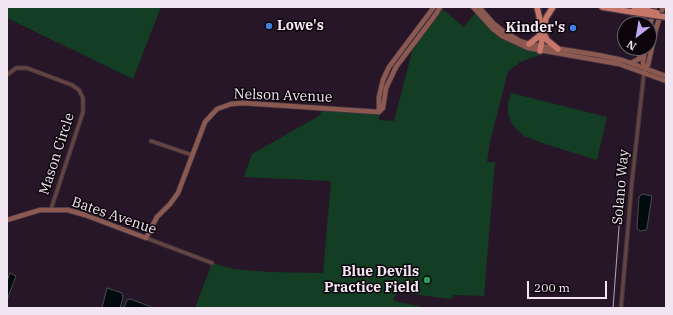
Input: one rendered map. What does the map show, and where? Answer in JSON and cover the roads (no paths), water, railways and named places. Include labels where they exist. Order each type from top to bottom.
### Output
[{"type":"highway","points":[[537,7],[540,20],[538,37],[540,47]]},
{"type":"highway","points":[[540,47],[546,18],[553,7]]},
{"type":"highway","points":[[602,7],[632,9],[666,16]]},
{"type":"highway","points":[[543,31],[547,40],[558,49]]},
{"type":"highway","points":[[529,44],[538,37]]},
{"type":"street","points":[[379,112],[378,107],[383,80],[389,67],[434,7]]},
{"type":"street","points":[[379,112],[383,108],[386,88],[392,73],[440,7]]},
{"type":"street","points":[[473,7],[502,36],[514,43],[528,48],[540,47],[558,49],[598,55],[631,63],[666,81]]},
{"type":"street","points":[[479,7],[493,23],[503,31],[529,44],[666,76]]},
{"type":"street","name":"Solano Way","points":[[621,308],[632,182],[645,70],[648,65],[656,29],[663,7]]},
{"type":"street","points":[[631,63],[639,59],[640,56]]},
{"type":"street","name":"Solano Way","points":[[643,56],[642,63],[645,70]]},
{"type":"street","name":"Mason Circle","points":[[7,76],[16,68],[27,68],[72,85],[79,90],[83,98],[83,112],[51,209]]},
{"type":"street","name":"Nelson Avenue","points":[[146,238],[157,217],[170,204],[178,193],[205,122],[217,109],[231,104],[244,103],[379,112]]},
{"type":"street","points":[[151,140],[192,155]]},
{"type":"street","name":"Bates Avenue","points":[[7,220],[40,210],[68,210],[80,213],[212,263]]},
{"type":"railway","points":[[613,308],[622,188]]},
{"type":"place","name":"Lowe's","points":[[269,26]]},
{"type":"place","name":"Kinder's","points":[[573,28]]},
{"type":"place","name":"Blue Devils Practice Field","points":[[427,280]]}]
